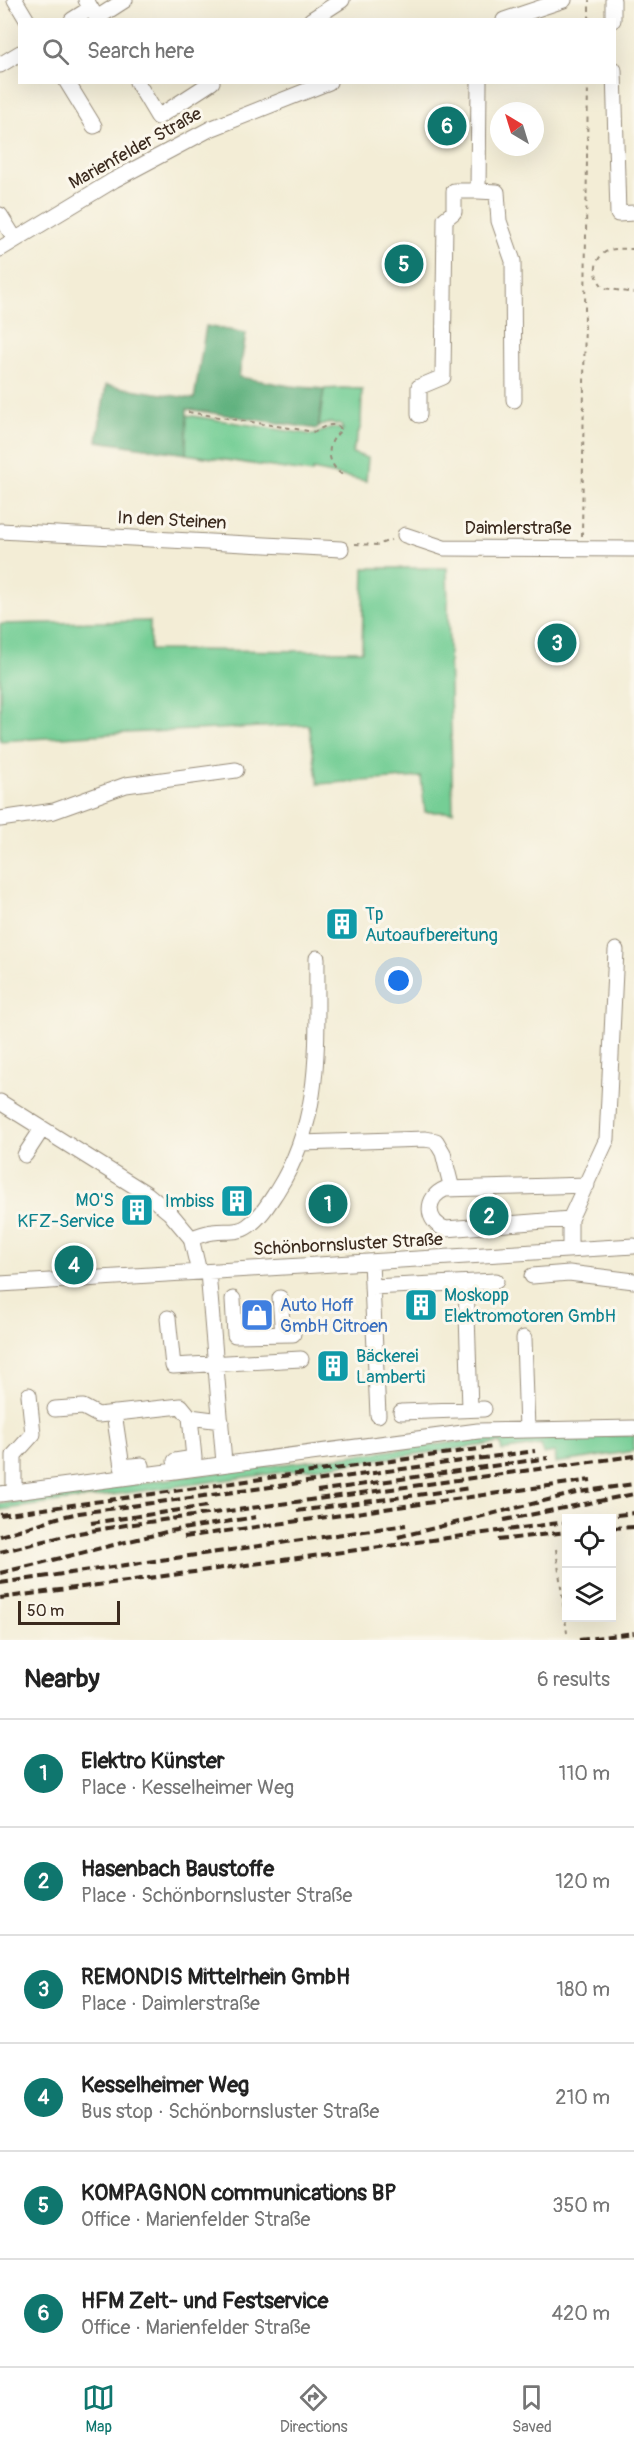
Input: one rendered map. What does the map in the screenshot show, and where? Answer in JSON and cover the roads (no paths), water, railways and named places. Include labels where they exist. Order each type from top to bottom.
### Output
[{"type":"street","points":[[15,0],[26,18]]},
{"type":"street","points":[[77,18],[125,0]]},
{"type":"street","points":[[314,18],[342,0]]},
{"type":"street","points":[[510,18],[564,0]]},
{"type":"street","points":[[613,0],[613,18]]},
{"type":"street","points":[[0,65],[18,54]]},
{"type":"street","points":[[68,84],[94,126]]},
{"type":"street","points":[[138,84],[158,117],[209,84]]},
{"type":"street","name":"Marienfelder Straße","points":[[0,249],[114,180],[210,129],[324,84]]},
{"type":"street","points":[[478,192],[479,84]]},
{"type":"street","points":[[615,84],[618,214],[634,213]]},
{"type":"street","points":[[419,415],[419,387],[443,377],[445,219],[454,212],[454,191],[497,192],[499,221],[513,261],[514,400]]},
{"type":"street","points":[[0,216],[15,239]]},
{"type":"street","name":"In den Steinen","points":[[0,531],[341,549]]},
{"type":"street","name":"Daimlerstraße","points":[[405,535],[444,548],[634,549]]},
{"type":"street","points":[[0,819],[54,811],[126,785],[236,770]]},
{"type":"street","points":[[570,1250],[570,1219],[608,1139],[616,950]]},
{"type":"street","points":[[191,1238],[213,1232],[239,1231],[248,1227],[273,1198],[294,1162],[314,1094],[317,958]]},
{"type":"street","points":[[0,1102],[147,1194],[170,1214],[191,1238],[204,1272],[216,1365],[224,1463]]},
{"type":"street","points":[[25,1155],[42,1129]]},
{"type":"street","points":[[301,1143],[424,1139],[436,1141],[443,1153],[452,1188]]},
{"type":"street","points":[[570,1219],[446,1229],[439,1227],[430,1216],[430,1203],[438,1192],[452,1188],[587,1185]]},
{"type":"street","name":"Schönbornsluster Straße","points":[[0,1284],[634,1246]]},
{"type":"street","points":[[371,1262],[378,1415]]},
{"type":"street","points":[[532,1276],[569,1273],[634,1281]]},
{"type":"street","points":[[372,1287],[496,1281]]},
{"type":"street","points":[[401,1412],[477,1410],[466,1282]]},
{"type":"street","points":[[276,1360],[283,1334],[280,1298]]},
{"type":"street","points":[[233,1299],[236,1335],[283,1334]]},
{"type":"street","points":[[168,1318],[173,1366],[301,1359]]},
{"type":"street","points":[[524,1338],[526,1430]]},
{"type":"street","points":[[29,1395],[33,1434],[14,1455],[7,1493],[478,1431],[634,1428]]},
{"type":"street","points":[[55,1410],[83,1407],[98,1415],[114,1413],[181,1406],[190,1417],[194,1458],[123,1467],[114,1413]]},
{"type":"street","points":[[190,1417],[221,1421]]},
{"type":"railway","points":[[0,1515],[493,1447]]},
{"type":"railway","points":[[0,1536],[79,1513],[535,1451]]},
{"type":"railway","points":[[0,1552],[73,1534],[126,1525],[634,1456]]},
{"type":"railway","points":[[317,1491],[548,1458]]},
{"type":"railway","points":[[184,1537],[591,1480]]},
{"type":"railway","points":[[398,1537],[580,1492],[634,1484]]},
{"type":"railway","points":[[297,1511],[470,1488]]},
{"type":"railway","points":[[504,1520],[634,1494]]},
{"type":"railway","points":[[91,1523],[207,1506]]},
{"type":"railway","points":[[616,1515],[634,1513]]},
{"type":"railway","points":[[0,1573],[170,1531],[256,1517]]},
{"type":"railway","points":[[0,1598],[562,1523]]},
{"type":"railway","points":[[0,1583],[406,1525]]},
{"type":"railway","points":[[616,1528],[634,1527]]},
{"type":"railway","points":[[498,1540],[562,1532]]},
{"type":"railway","points":[[579,1640],[634,1633]]},
{"type":"place","name":"HFM Zelt- und Festservice","points":[[447,126]]},
{"type":"place","name":"KOMPAGNON communications BP","points":[[404,264]]},
{"type":"place","name":"REMONDIS Mittelrhein GmbH","points":[[557,643]]},
{"type":"place","name":"Tp Autoaufbereitung","points":[[342,924]]},
{"type":"place","name":"Imbiss","points":[[237,1201]]},
{"type":"place","name":"Elektro Künster","points":[[328,1204]]},
{"type":"place","name":"MO'S KFZ-Service","points":[[137,1210]]},
{"type":"place","name":"Hasenbach Baustoffe","points":[[489,1216]]},
{"type":"place","name":"Kesselheimer Weg","points":[[74,1265]]},
{"type":"place","name":"Moskopp Elektromotoren GmbH","points":[[421,1305]]},
{"type":"place","name":"Auto Hoff GmbH Citroen","points":[[257,1315]]},
{"type":"place","name":"Bäckerei Lamberti","points":[[333,1366]]}]
